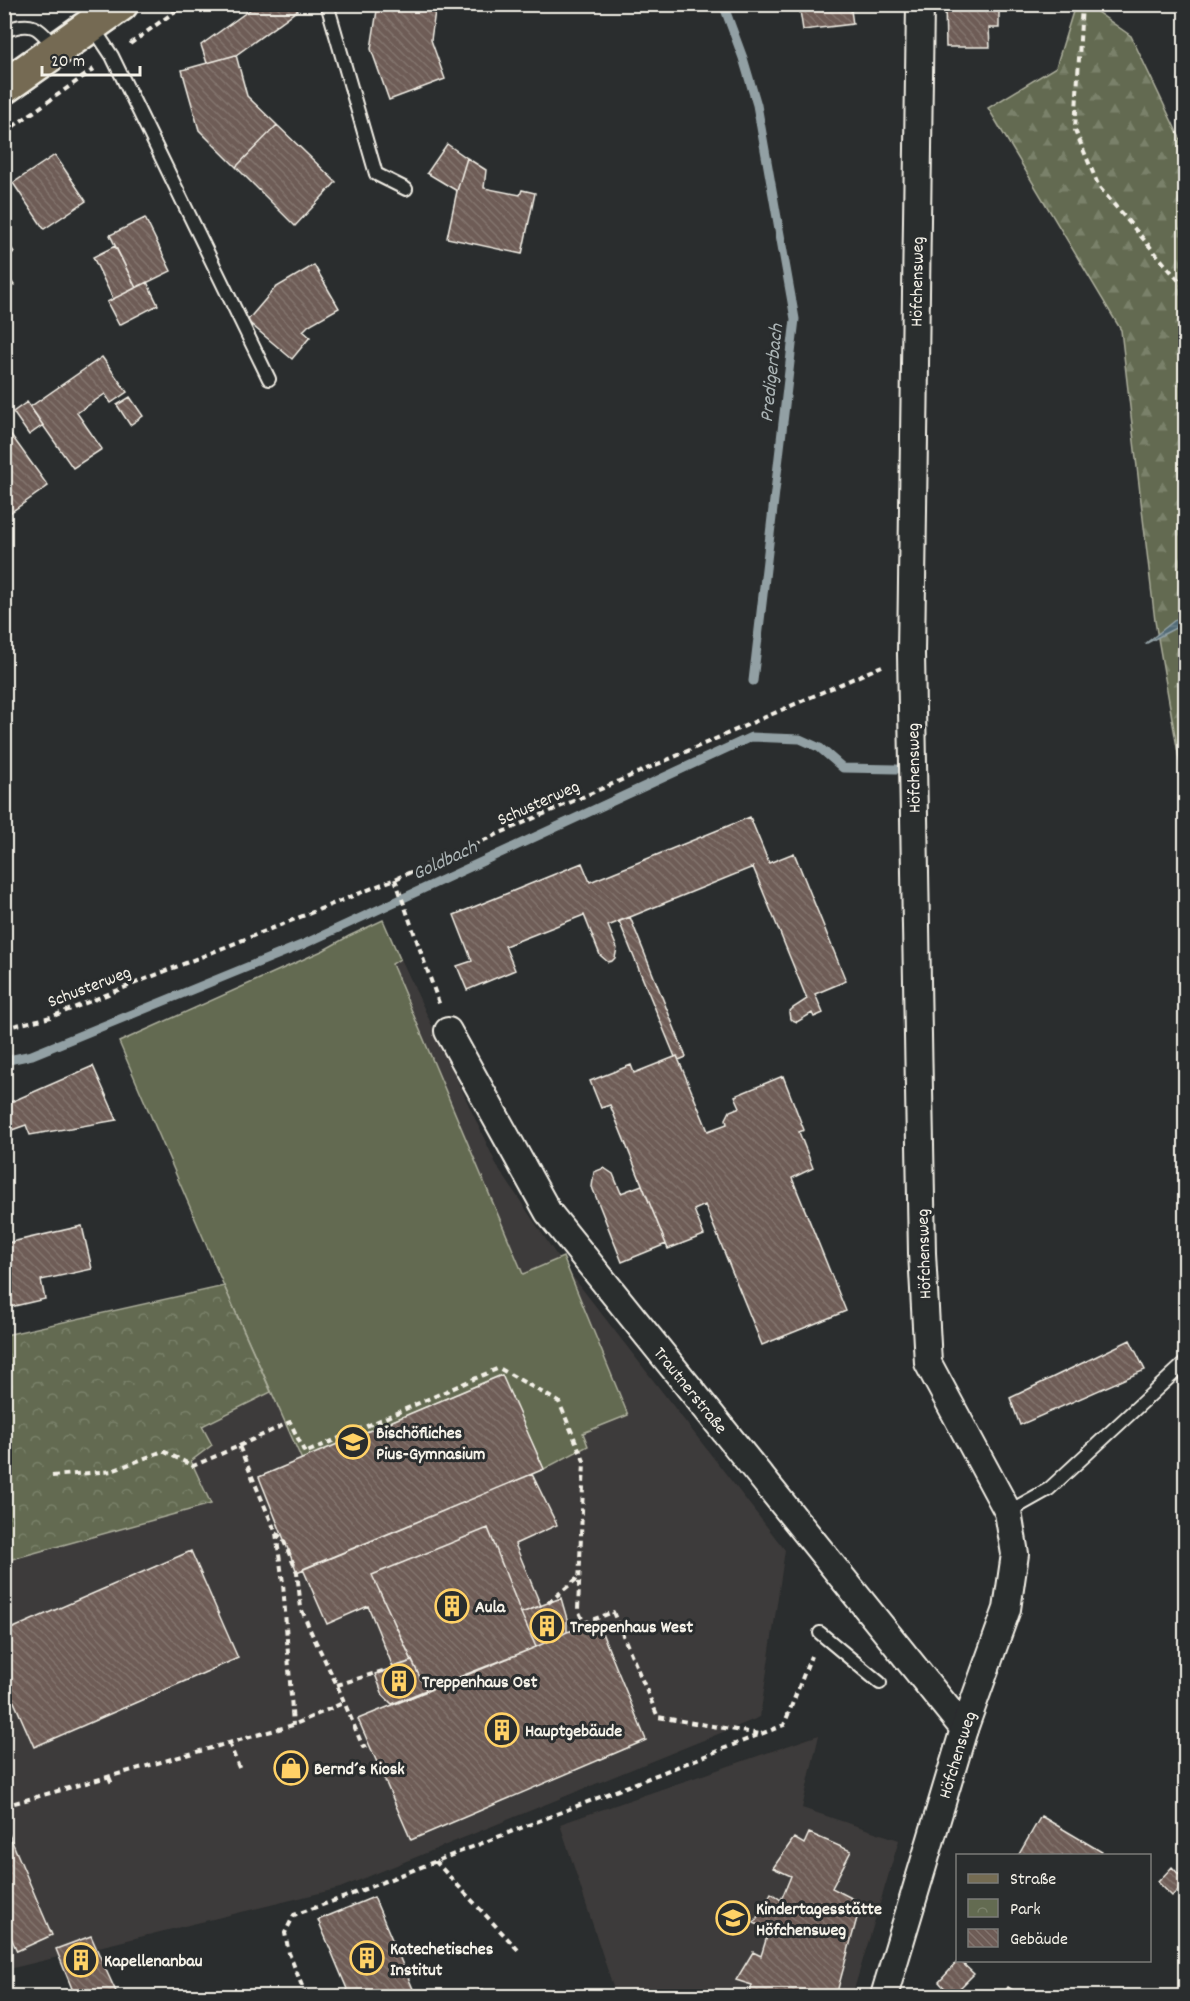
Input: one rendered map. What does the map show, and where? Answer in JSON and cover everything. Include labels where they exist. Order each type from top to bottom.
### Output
[{"type":"main road","points":[[4,87],[121,4]]},
{"type":"street","name":"Höfchensweg","points":[[884,1996],[964,1729],[1008,1609],[1015,1554],[1008,1512],[928,1363],[922,1253],[911,654],[920,4]]},
{"type":"street","name":"Trautnerstraße","points":[[448,1031],[548,1212],[964,1729]]},
{"type":"lane","points":[[327,4],[376,174],[406,189]]},
{"type":"lane","points":[[4,31],[22,24],[41,30],[57,50]]},
{"type":"lane","points":[[91,25],[112,56],[269,379]]},
{"type":"lane","points":[[1008,1512],[1049,1489],[1185,1362]]},
{"type":"lane","points":[[820,1633],[880,1683]]},
{"type":"path","points":[[1082,4],[1075,130],[1099,187],[1185,289]]},
{"type":"path","name":"Schusterweg","points":[[4,1028],[51,1017],[395,879],[911,654]]},
{"type":"path","points":[[395,879],[448,1031]]},
{"type":"path","points":[[52,1476],[112,1471],[163,1450],[193,1466],[290,1422],[305,1453],[499,1368],[559,1402],[584,1461],[579,1610],[584,1623],[613,1612],[658,1717],[760,1734]]},
{"type":"path","points":[[239,1446],[276,1533],[283,1583],[293,1725]]},
{"type":"path","points":[[276,1533],[283,1539],[297,1572],[301,1608],[345,1702],[363,1747],[369,1744]]},
{"type":"path","points":[[548,1603],[580,1576]]},
{"type":"path","points":[[306,1996],[289,1953],[285,1933],[294,1915],[784,1725],[820,1633]]},
{"type":"path","points":[[337,1685],[386,1670]]},
{"type":"path","points":[[4,1806],[293,1725],[345,1702]]},
{"type":"path","points":[[229,1743],[240,1770]]},
{"type":"path","points":[[109,1777],[112,1784]]},
{"type":"path","points":[[435,1861],[521,1953]]},
{"type":"path","points":[[447,1996],[483,1990]]},
{"type":"shaded area","name":"Bischöfliches Pius-Gymnasium","points":[[383,920],[497,1166],[559,1259],[785,1550],[760,1717],[340,1888],[5,1970],[4,1335],[224,1286],[119,1042],[324,950]]},
{"type":"shaded area","name":"Kindertagesstätte Höfchensweg","points":[[819,1735],[802,1808],[899,1840],[852,1996],[616,1996],[560,1824]]},
{"type":"green space","points":[[1075,5],[1087,5],[1131,36],[1185,149],[1185,780],[1181,770],[1155,621],[1121,330],[988,108],[1056,67]]},
{"type":"green space","points":[[383,920],[400,959],[392,964],[523,1274],[563,1257],[628,1415],[583,1433],[588,1446],[544,1469],[501,1375],[302,1460],[119,1042],[324,950]]},
{"type":"green space","points":[[224,1286],[271,1392],[202,1426],[212,1445],[191,1461],[211,1504],[5,1561],[5,1335]]},
{"type":"water","points":[[1185,612],[1185,623],[1145,644]]},
{"type":"building","points":[[258,4],[306,4],[236,55],[207,63],[201,45]]},
{"type":"building","points":[[378,4],[436,4],[431,40],[445,79],[389,100],[371,49]]},
{"type":"building","points":[[799,4],[857,4],[858,9],[851,10],[853,24],[803,30]]},
{"type":"building","points":[[945,4],[999,4],[999,28],[989,28],[990,47],[946,47]]},
{"type":"building","points":[[236,55],[247,96],[277,125],[236,167],[199,130],[182,70]]},
{"type":"building","points":[[277,125],[336,182],[295,226],[236,167]]},
{"type":"building","points":[[447,144],[467,158],[457,191],[427,173]]},
{"type":"building","points":[[55,155],[86,201],[44,229],[13,183]]},
{"type":"building","points":[[467,158],[486,170],[484,188],[520,195],[522,190],[535,193],[522,254],[447,238]]},
{"type":"building","points":[[145,218],[171,271],[136,288],[110,235]]},
{"type":"building","points":[[4,237],[14,252],[4,259]]},
{"type":"building","points":[[115,246],[136,288],[113,299],[93,257]]},
{"type":"building","points":[[314,265],[339,308],[309,325],[303,331],[310,337],[292,359],[247,321],[275,288]]},
{"type":"building","points":[[4,271],[14,285],[4,292]]},
{"type":"building","points":[[147,282],[158,305],[119,325],[107,302]]},
{"type":"building","points":[[102,357],[127,392],[111,403],[105,394],[77,413],[102,449],[73,468],[30,407]]},
{"type":"building","points":[[130,397],[143,416],[130,425],[117,405]]},
{"type":"building","points":[[27,402],[43,425],[29,435],[13,412]]},
{"type":"building","points":[[4,425],[48,486],[4,517]]},
{"type":"building","points":[[750,817],[769,863],[794,853],[846,981],[815,994],[823,1013],[814,1017],[812,1013],[797,1022],[790,1019],[789,1012],[807,999],[753,867],[608,926],[617,948],[612,961],[608,962],[600,955],[584,915],[505,946],[515,970],[467,990],[457,966],[472,961],[454,915],[582,863],[590,882]]},
{"type":"building","points":[[630,917],[686,1057],[679,1060],[677,1056],[675,1057],[619,921]]},
{"type":"building","points":[[677,1056],[708,1131],[727,1124],[726,1119],[730,1111],[740,1107],[735,1096],[783,1076],[804,1130],[799,1132],[813,1168],[792,1178],[846,1311],[762,1345],[705,1205],[694,1210],[704,1235],[668,1249],[610,1105],[601,1108],[590,1081],[631,1065],[634,1073]]},
{"type":"building","points":[[93,1066],[117,1120],[30,1135],[26,1125],[12,1130],[4,1111],[4,1105]]},
{"type":"building","points":[[604,1168],[613,1174],[621,1193],[642,1185],[666,1244],[622,1262],[592,1187],[594,1172]]},
{"type":"building","points":[[82,1226],[92,1269],[41,1280],[45,1299],[10,1307],[4,1283],[4,1232],[7,1243]]},
{"type":"building","points":[[1130,1340],[1145,1370],[1020,1425],[1010,1398]]},
{"type":"building","points":[[502,1375],[544,1469],[297,1572],[259,1477]]},
{"type":"building","points":[[532,1474],[557,1525],[515,1544],[541,1606],[521,1613],[488,1528],[372,1575],[412,1661],[393,1667],[368,1606],[327,1624],[303,1569]]},
{"type":"building","name":"Aula","points":[[488,1528],[536,1647],[426,1690],[372,1575]]},
{"type":"building","points":[[191,1551],[238,1658],[34,1747],[4,1679],[4,1632]]},
{"type":"building","name":"Treppenhaus West","points":[[561,1598],[567,1619],[567,1632],[536,1647],[521,1613]]},
{"type":"building","name":"Hauptgebäude","points":[[598,1623],[646,1740],[411,1840],[358,1719],[536,1647],[567,1632]]},
{"type":"building","name":"Treppenhaus Ost","points":[[412,1661],[426,1690],[392,1704],[383,1695],[375,1674]]},
{"type":"building","points":[[1041,1816],[1102,1852],[1101,1854],[1019,1854]]},
{"type":"building","points":[[4,1823],[52,1935],[17,1951],[4,1922]]},
{"type":"building","points":[[809,1833],[851,1851],[832,1888],[861,1903],[836,1996],[749,1996],[752,1985],[736,1980],[753,1952],[761,1956],[769,1930],[754,1923],[771,1893],[781,1900],[791,1876],[773,1868],[794,1838],[804,1844]]},
{"type":"building","points":[[1172,1867],[1186,1882],[1172,1896],[1158,1882]]},
{"type":"building","name":"Katechetisches Institut","points":[[374,1897],[416,1996],[350,1996],[318,1920]]},
{"type":"building","name":"Kapellenanbau","points":[[91,1936],[118,1996],[75,1996],[56,1949]]},
{"type":"building","points":[[957,1962],[961,1962],[974,1974],[952,1996],[939,1982]]},
{"type":"building","points":[[1008,1987],[1022,1996],[1002,1996]]},
{"type":"waterway","name":"Predigerbach","points":[[723,4],[757,105],[795,319],[753,681]]},
{"type":"waterway","name":"Goldbach","points":[[4,1061],[32,1055],[304,944],[751,737],[800,739],[820,748],[843,768],[897,769]]},
{"type":"place","name":"Bischöfliches Pius-Gymnasium","points":[[353,1442]]},
{"type":"place","name":"Aula","points":[[452,1606]]},
{"type":"place","name":"Treppenhaus West","points":[[547,1626]]},
{"type":"place","name":"Treppenhaus Ost","points":[[399,1681]]},
{"type":"place","name":"Hauptgebäude","points":[[502,1730]]},
{"type":"place","name":"Bernd´s Kiosk","points":[[291,1768]]},
{"type":"place","name":"Kindertagesstätte Höfchensweg","points":[[733,1918]]},
{"type":"place","name":"Katechetisches Institut","points":[[367,1958]]},
{"type":"place","name":"Kapellenanbau","points":[[81,1960]]}]
